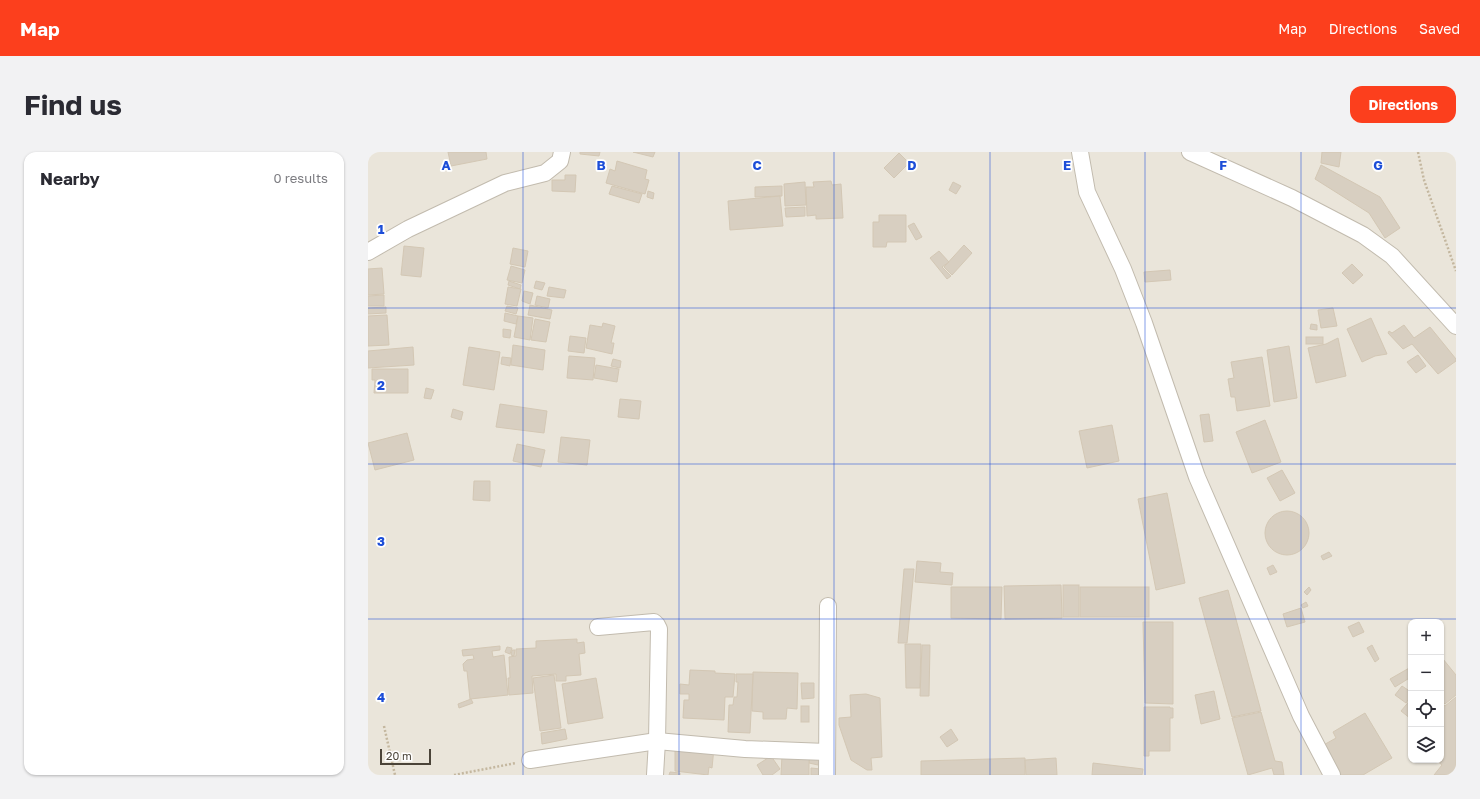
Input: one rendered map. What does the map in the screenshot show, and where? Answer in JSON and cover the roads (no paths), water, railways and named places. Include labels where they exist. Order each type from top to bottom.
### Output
[{"type":"street","points":[[368,252],[408,229],[505,183],[546,173],[560,161],[562,152]]},
{"type":"street","points":[[1080,152],[1087,192],[1126,276],[1198,477],[1298,709],[1332,775]]},
{"type":"street","points":[[1190,152],[1292,198],[1363,235],[1392,256],[1456,326]]},
{"type":"street","points":[[827,775],[828,606]]},
{"type":"street","points":[[598,627],[654,622],[658,625],[657,741],[655,775]]},
{"type":"street","points":[[530,760],[657,741],[745,749],[827,752]]}]
